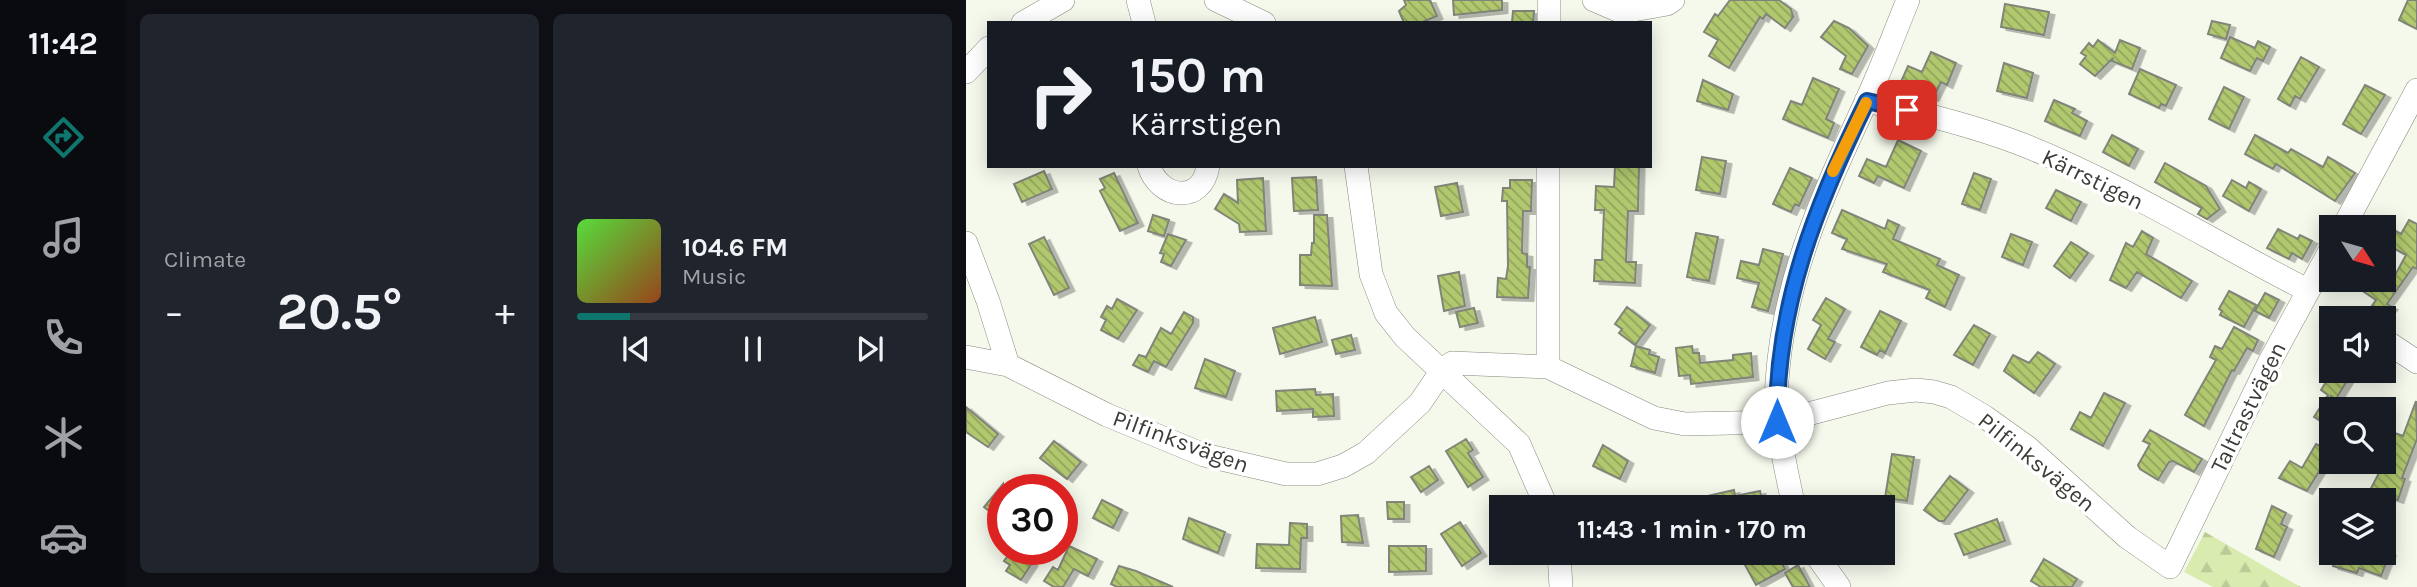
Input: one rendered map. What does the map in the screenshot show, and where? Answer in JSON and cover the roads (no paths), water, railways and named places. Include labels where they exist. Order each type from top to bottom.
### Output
[{"type":"street","points":[[1026,21],[1063,0]]},
{"type":"street","points":[[1138,0],[1143,21]]},
{"type":"street","points":[[1216,0],[1260,21]]},
{"type":"street","points":[[1549,0],[1549,21]]},
{"type":"street","points":[[1594,0],[1622,12],[1667,4],[1672,0]]},
{"type":"street","points":[[1791,495],[1777,422],[1781,351],[1802,256],[1825,188],[1867,101],[1908,0]]},
{"type":"street","points":[[966,72],[987,50]]},
{"type":"street","points":[[2350,215],[2417,90]]},
{"type":"street","name":"Kärrstigen","points":[[1867,101],[1962,125],[2032,149],[2083,172],[2307,290]]},
{"type":"street","points":[[1150,168],[1152,177],[1162,188],[1173,194],[1186,194],[1200,187],[1207,168]]},
{"type":"street","points":[[1356,168],[1371,274],[1377,296],[1386,313],[1405,337],[1519,444],[1541,495]]},
{"type":"street","points":[[1548,168],[1548,367]]},
{"type":"street","points":[[966,243],[1008,365]]},
{"type":"street","name":"Taltrastvägen","points":[[2170,567],[2319,270]]},
{"type":"street","points":[[2396,348],[2417,362]]},
{"type":"street","name":"Pilfinksvägen","points":[[966,357],[1008,365],[1107,415],[1204,455],[1286,474],[1317,474],[1343,467],[1366,453],[1420,402],[1441,372],[1452,363],[1548,367],[1654,418],[1711,425],[1777,422],[1888,393],[1916,390],[1951,397],[1985,417],[2027,447],[2127,537],[2170,567]]},
{"type":"street","points":[[1560,565],[1561,587]]},
{"type":"street","points":[[1823,565],[1839,587]]}]
